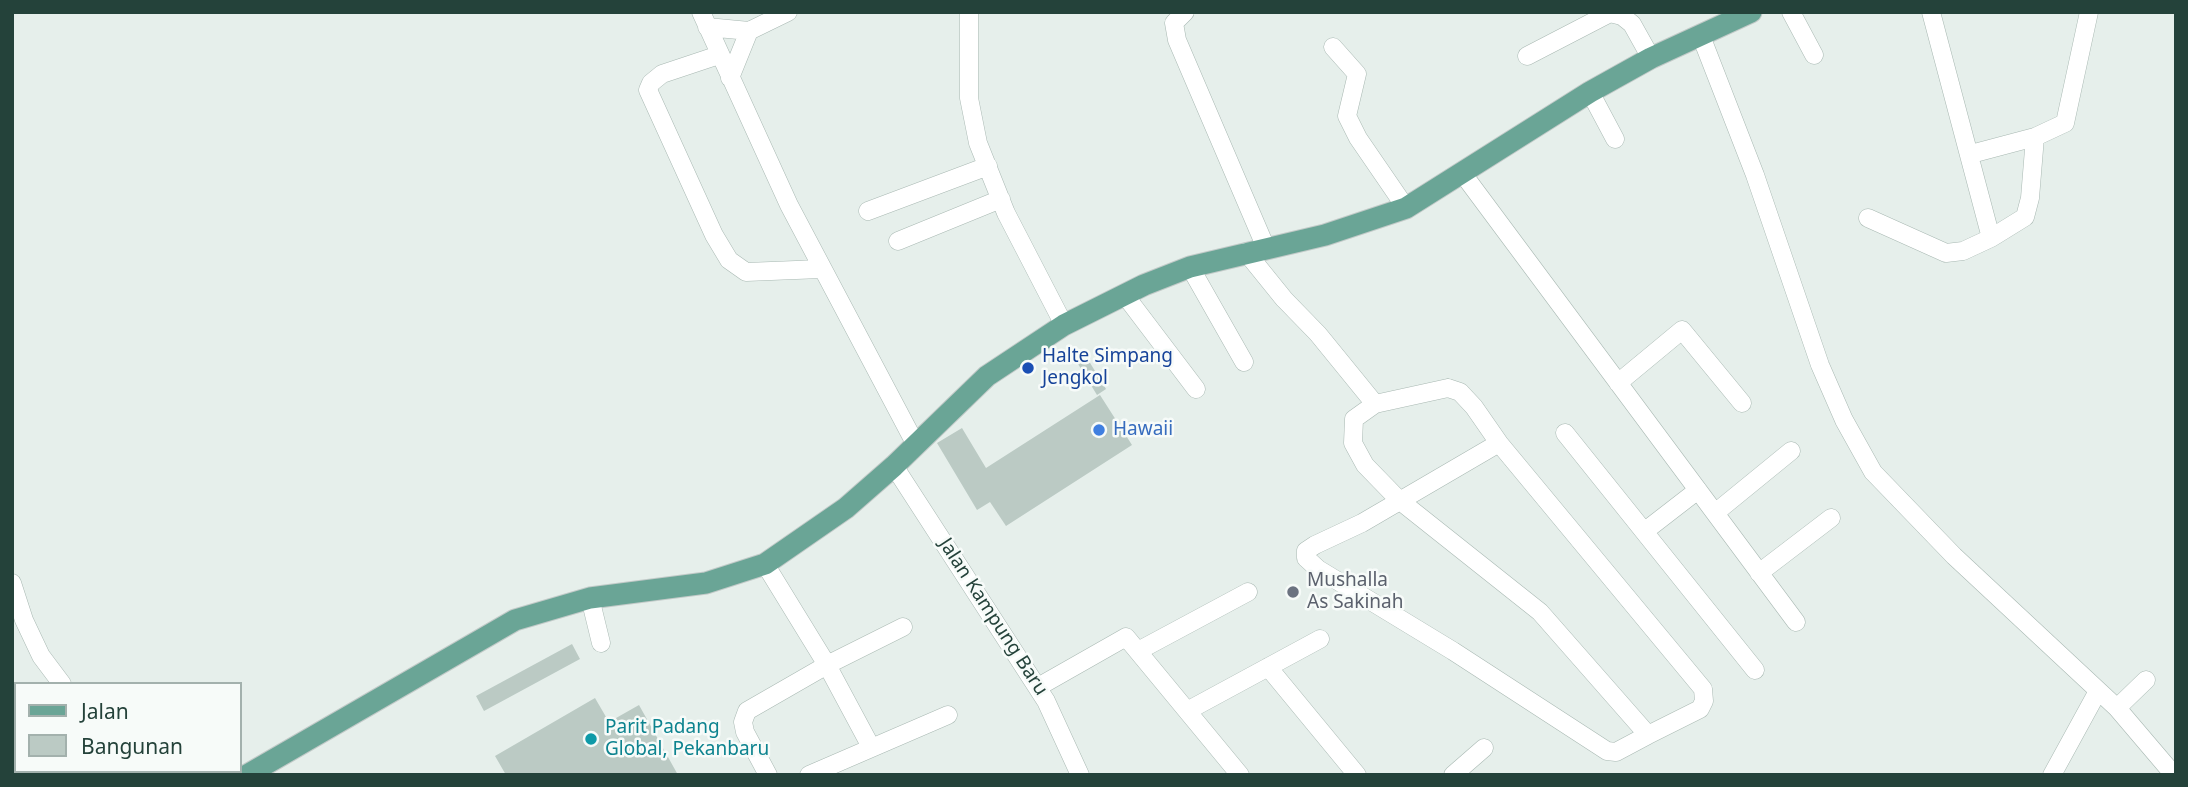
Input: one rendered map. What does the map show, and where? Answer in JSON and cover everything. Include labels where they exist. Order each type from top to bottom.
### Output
[{"type":"main road","points":[[247,775],[481,637],[537,611],[590,598],[706,583],[765,564],[823,526],[894,466],[986,376],[1064,325],[1124,294],[1190,267],[1336,232],[1406,208],[1590,92],[1651,58],[1751,12]]},
{"type":"street","points":[[704,20],[749,31],[789,12]]},
{"type":"street","points":[[969,12],[968,60],[972,120],[1000,200],[1064,325]]},
{"type":"street","points":[[1185,12],[1174,23],[1177,40],[1256,250],[1284,299],[1318,334],[1375,404]]},
{"type":"street","points":[[1791,12],[1814,55]]},
{"type":"street","points":[[1931,12],[1971,154],[1991,238]]},
{"type":"street","points":[[1971,154],[2059,128],[2068,117],[2089,12]]},
{"type":"street","points":[[1527,56],[1610,13],[1622,16],[1632,24],[1651,58]]},
{"type":"street","points":[[704,20],[821,269],[916,445]]},
{"type":"street","points":[[730,78],[749,31]]},
{"type":"street","points":[[1701,36],[1755,175],[1820,365],[1844,420],[1874,472],[1954,556],[2117,708],[2174,775]]},
{"type":"street","points":[[1334,47],[1356,74],[1347,116],[1358,138],[1406,208]]},
{"type":"street","points":[[719,55],[662,75],[651,83],[648,90],[715,235],[729,260],[746,272],[821,269]]},
{"type":"street","points":[[1590,92],[1615,139]]},
{"type":"street","points":[[1868,218],[1947,253],[1963,251],[1991,238],[2025,217],[2030,198],[2035,137]]},
{"type":"street","points":[[867,211],[988,166]]},
{"type":"street","points":[[1463,174],[1796,622]]},
{"type":"street","points":[[898,241],[1000,200]]},
{"type":"street","points":[[1190,267],[1244,362]]},
{"type":"street","points":[[1124,294],[1196,389]]},
{"type":"street","points":[[1618,383],[1682,330],[1742,403]]},
{"type":"street","points":[[1499,443],[1399,500],[1362,523],[1315,545],[1306,551],[1306,558],[1318,569],[1453,651],[1607,751],[1616,752],[1700,709],[1704,701],[1703,689],[1499,443],[1474,407],[1457,390],[1437,389],[1375,404],[1354,419],[1353,443],[1365,465],[1399,500],[1540,612],[1648,735]]},
{"type":"street","points":[[1564,433],[1755,670]]},
{"type":"street","points":[[1715,513],[1791,451]]},
{"type":"street","name":"Jalan Kampung Baru","points":[[894,466],[1038,687],[1057,719],[1080,775]]},
{"type":"street","points":[[1645,531],[1698,490]]},
{"type":"street","points":[[1759,573],[1831,518]]},
{"type":"street","points":[[765,564],[827,665],[871,747]]},
{"type":"street","points":[[12,583],[24,620],[41,656],[60,682]]},
{"type":"street","points":[[1138,651],[1248,592]]},
{"type":"street","points":[[590,598],[601,643]]},
{"type":"street","points":[[768,775],[745,732],[745,714],[827,665],[903,627]]},
{"type":"street","points":[[1038,687],[1126,637],[1240,775]]},
{"type":"street","points":[[1187,710],[1320,639]]},
{"type":"street","points":[[1268,667],[1357,775]]},
{"type":"street","points":[[2117,708],[2146,680]]},
{"type":"street","points":[[2052,775],[2098,691]]},
{"type":"street","points":[[808,775],[948,715]]},
{"type":"street","points":[[1453,775],[1484,748]]},
{"type":"building","points":[[1084,353],[1106,389],[1097,395],[1075,359]]},
{"type":"building","points":[[1100,395],[1132,445],[1006,526],[990,502],[977,510],[937,443],[962,428],[986,468]]},
{"type":"building","points":[[572,644],[580,659],[484,711],[476,696]]},
{"type":"building","name":"Parit Padang Global, Pekanbaru","points":[[595,698],[609,722],[639,705],[678,775],[506,775],[495,756]]},
{"type":"place","name":"Halte Simpang Jengkol","points":[[1028,368]]},
{"type":"place","name":"Hawaii","points":[[1099,430]]},
{"type":"place","name":"Mushalla As Sakinah","points":[[1293,592]]},
{"type":"place","name":"Parit Padang Global, Pekanbaru","points":[[591,739]]}]
